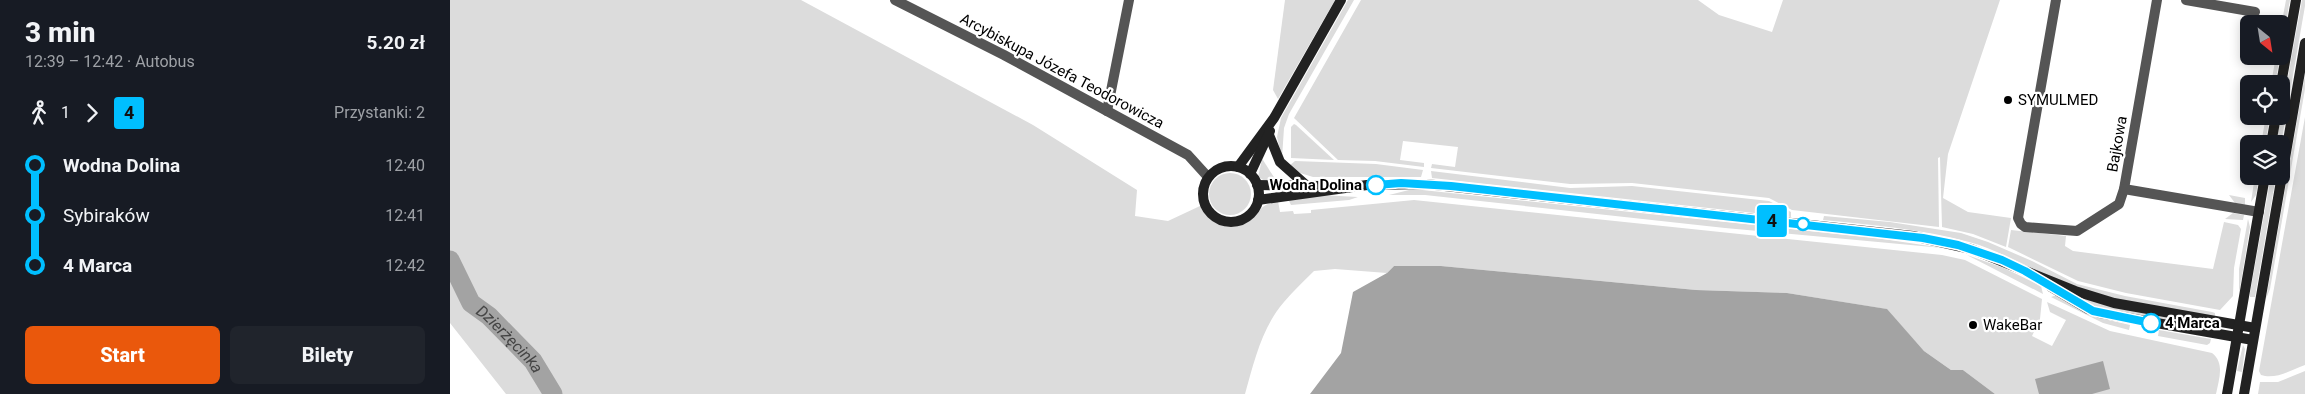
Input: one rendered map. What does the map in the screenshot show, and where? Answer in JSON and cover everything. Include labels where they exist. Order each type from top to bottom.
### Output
[{"type":"street","name":"Arcybiskupa Józefa Teodorowicza","points":[[895,0],[1188,155],[1208,177]]},
{"type":"street","points":[[1107,111],[1129,0]]},
{"type":"street","points":[[1238,167],[1274,118],[1341,0]]},
{"type":"street","points":[[2056,0],[2019,222],[2025,227],[2077,231],[2119,204],[2124,189]]},
{"type":"street","name":"Bajkowa","points":[[2156,0],[2124,189],[2259,212]]},
{"type":"street","points":[[2186,0],[2255,12]]},
{"type":"street","points":[[2283,75],[2296,0]]},
{"type":"street","points":[[2244,394],[2305,43]]},
{"type":"street","points":[[1250,174],[1270,135],[1274,118]]},
{"type":"street","points":[[1270,135],[1280,162],[1308,186]]},
{"type":"street","points":[[1224,167],[1238,167],[1250,174],[1257,185],[1258,200],[1253,212],[1243,220],[1230,223],[1216,219],[1204,203],[1203,190],[1208,177],[1224,167]]},
{"type":"street","points":[[1257,185],[1308,186],[1401,183],[1451,186],[1913,236],[1971,249],[2075,291],[2114,303],[2255,328]]},
{"type":"street","points":[[1258,200],[1367,185]]},
{"type":"street","points":[[2227,394],[2264,185]]},
{"type":"street","points":[[2025,271],[2093,311],[2253,340]]},
{"type":"shaded area","points":[[450,0],[801,0],[1033,125],[1137,190],[1135,216],[1168,221],[1200,206],[1208,217],[1214,221],[1232,227],[1246,222],[1266,205],[1278,201],[1280,212],[1293,211],[1294,214],[1311,213],[1311,210],[1414,200],[1942,255],[1965,260],[2042,299],[2040,319],[2032,336],[2052,346],[2066,320],[2050,312],[2047,302],[2110,331],[2212,353],[2220,366],[2216,394],[1995,394],[1963,370],[1951,370],[1924,351],[1886,309],[1787,293],[1696,290],[1441,266],[1394,266],[1387,273],[1335,269],[1314,271],[1287,298],[1270,322],[1260,345],[1245,394],[506,394],[450,323]]},
{"type":"shaded area","points":[[1285,0],[1335,0],[1278,99],[1273,90]]},
{"type":"shaded area","points":[[1348,0],[1354,0],[1289,114],[1284,128],[1282,158],[1277,137],[1281,118]]},
{"type":"shaded area","points":[[1361,0],[1698,0],[1719,15],[1772,32],[1783,0],[2000,0],[1948,154],[1943,198],[1968,212],[2011,218],[2006,247],[1973,234],[1942,227],[1940,157],[1938,158],[1939,227],[1792,210],[1769,198],[1632,183],[1570,184],[1431,168],[1432,164],[1455,167],[1458,147],[1403,141],[1400,160],[1424,163],[1424,167],[1375,161],[1338,160],[1294,118]]},
{"type":"shaded area","points":[[2286,0],[2290,0],[2287,15],[2283,15]]},
{"type":"shaded area","points":[[2302,0],[2305,0],[2290,92],[2290,75],[2288,75]]},
{"type":"shaded area","points":[[2274,65],[2278,65],[2277,75],[2273,75]]},
{"type":"shaded area","points":[[2305,75],[2305,89],[2290,175],[2290,161]]},
{"type":"shaded area","points":[[2305,117],[2305,365],[2283,374],[2266,376],[2261,375],[2259,371]]},
{"type":"shaded area","points":[[1294,124],[1334,160],[1291,158],[1291,127]]},
{"type":"shaded area","points":[[2264,125],[2268,125],[2267,135],[2263,135]]},
{"type":"shaded area","points":[[2279,125],[2284,125],[2283,135],[2278,135]]},
{"type":"shaded area","points":[[1262,159],[1277,182],[1267,182],[1258,177]]},
{"type":"shaded area","points":[[1295,161],[1376,164],[1423,170],[1421,177],[1313,177],[1297,172],[1289,166]]},
{"type":"shaded area","points":[[1431,171],[1570,188],[1632,186],[1769,201],[1791,212],[1791,217],[1432,178]]},
{"type":"shaded area","points":[[1226,173],[1234,173],[1245,179],[1251,194],[1245,209],[1234,215],[1226,215],[1215,209],[1209,198],[1209,190],[1215,179]]},
{"type":"shaded area","points":[[2254,185],[2258,185],[2256,195],[2251,202]]},
{"type":"shaded area","points":[[2269,185],[2274,185],[2255,297],[2250,297]]},
{"type":"shaded area","points":[[2286,185],[2288,185],[2270,289],[2266,299]]},
{"type":"shaded area","points":[[1413,189],[1876,238],[1943,248],[1725,228],[1425,195],[1389,195]]},
{"type":"shaded area","points":[[1320,195],[1358,197],[1349,200],[1291,205],[1288,199]]},
{"type":"shaded area","points":[[2229,195],[2245,198],[2245,205],[2235,203]]},
{"type":"shaded area","points":[[2233,213],[2244,215],[2243,220],[2225,219]]},
{"type":"shaded area","points":[[1824,216],[1890,222],[1961,233],[1988,242],[2032,261],[2077,284],[2125,296],[2212,312],[2215,313],[2215,318],[2100,295],[2063,283],[1994,251],[1969,242],[1915,231],[1823,220]]},
{"type":"shaded area","points":[[2248,219],[2250,227],[2239,294],[2239,269]]},
{"type":"shaded area","points":[[2224,222],[2238,225],[2241,229],[2234,268],[2233,296],[2220,310],[2126,293],[2078,281],[2008,247],[2011,230],[2066,236],[2065,246],[2073,251],[2213,269]]},
{"type":"shaded area","points":[[1967,255],[2004,268],[2041,286],[2043,294]]},
{"type":"shaded area","points":[[1394,266],[1441,266],[1696,290],[1787,293],[1887,309],[1924,351],[1951,370],[1963,370],[1995,394],[1310,394],[1341,353],[1353,292],[1387,273]]},
{"type":"shaded area","points":[[2057,295],[2096,317],[2130,325],[2129,330],[2103,323],[2051,297]]},
{"type":"shaded area","points":[[2081,298],[2213,325],[2213,328],[2098,309]]},
{"type":"shaded area","points":[[2159,330],[2211,339],[2207,345],[2158,336]]},
{"type":"shaded area","points":[[2243,345],[2245,349],[2242,372],[2237,371]]},
{"type":"shaded area","points":[[2103,361],[2110,389],[2092,394],[2039,394],[2035,379]]},
{"type":"shaded area","points":[[2305,371],[2305,394],[2258,394],[2260,382],[2278,382]]},
{"type":"waterway","name":"Dzierżęcinka","points":[[450,260],[471,303],[489,316],[533,361],[553,394]]},
{"type":"bus line","name":"4","points":[[1376,185],[1401,183],[1451,186],[1923,238],[1958,245],[2002,260],[2025,271],[2093,311],[2151,323]]},
{"type":"place","name":"SYMULMED","points":[[2008,100]]},
{"type":"place","name":"Wodna Dolina","points":[[1376,185]]},
{"type":"place","name":"4 Marca","points":[[2151,323]]},
{"type":"place","name":"WakeBar","points":[[1973,325]]}]
